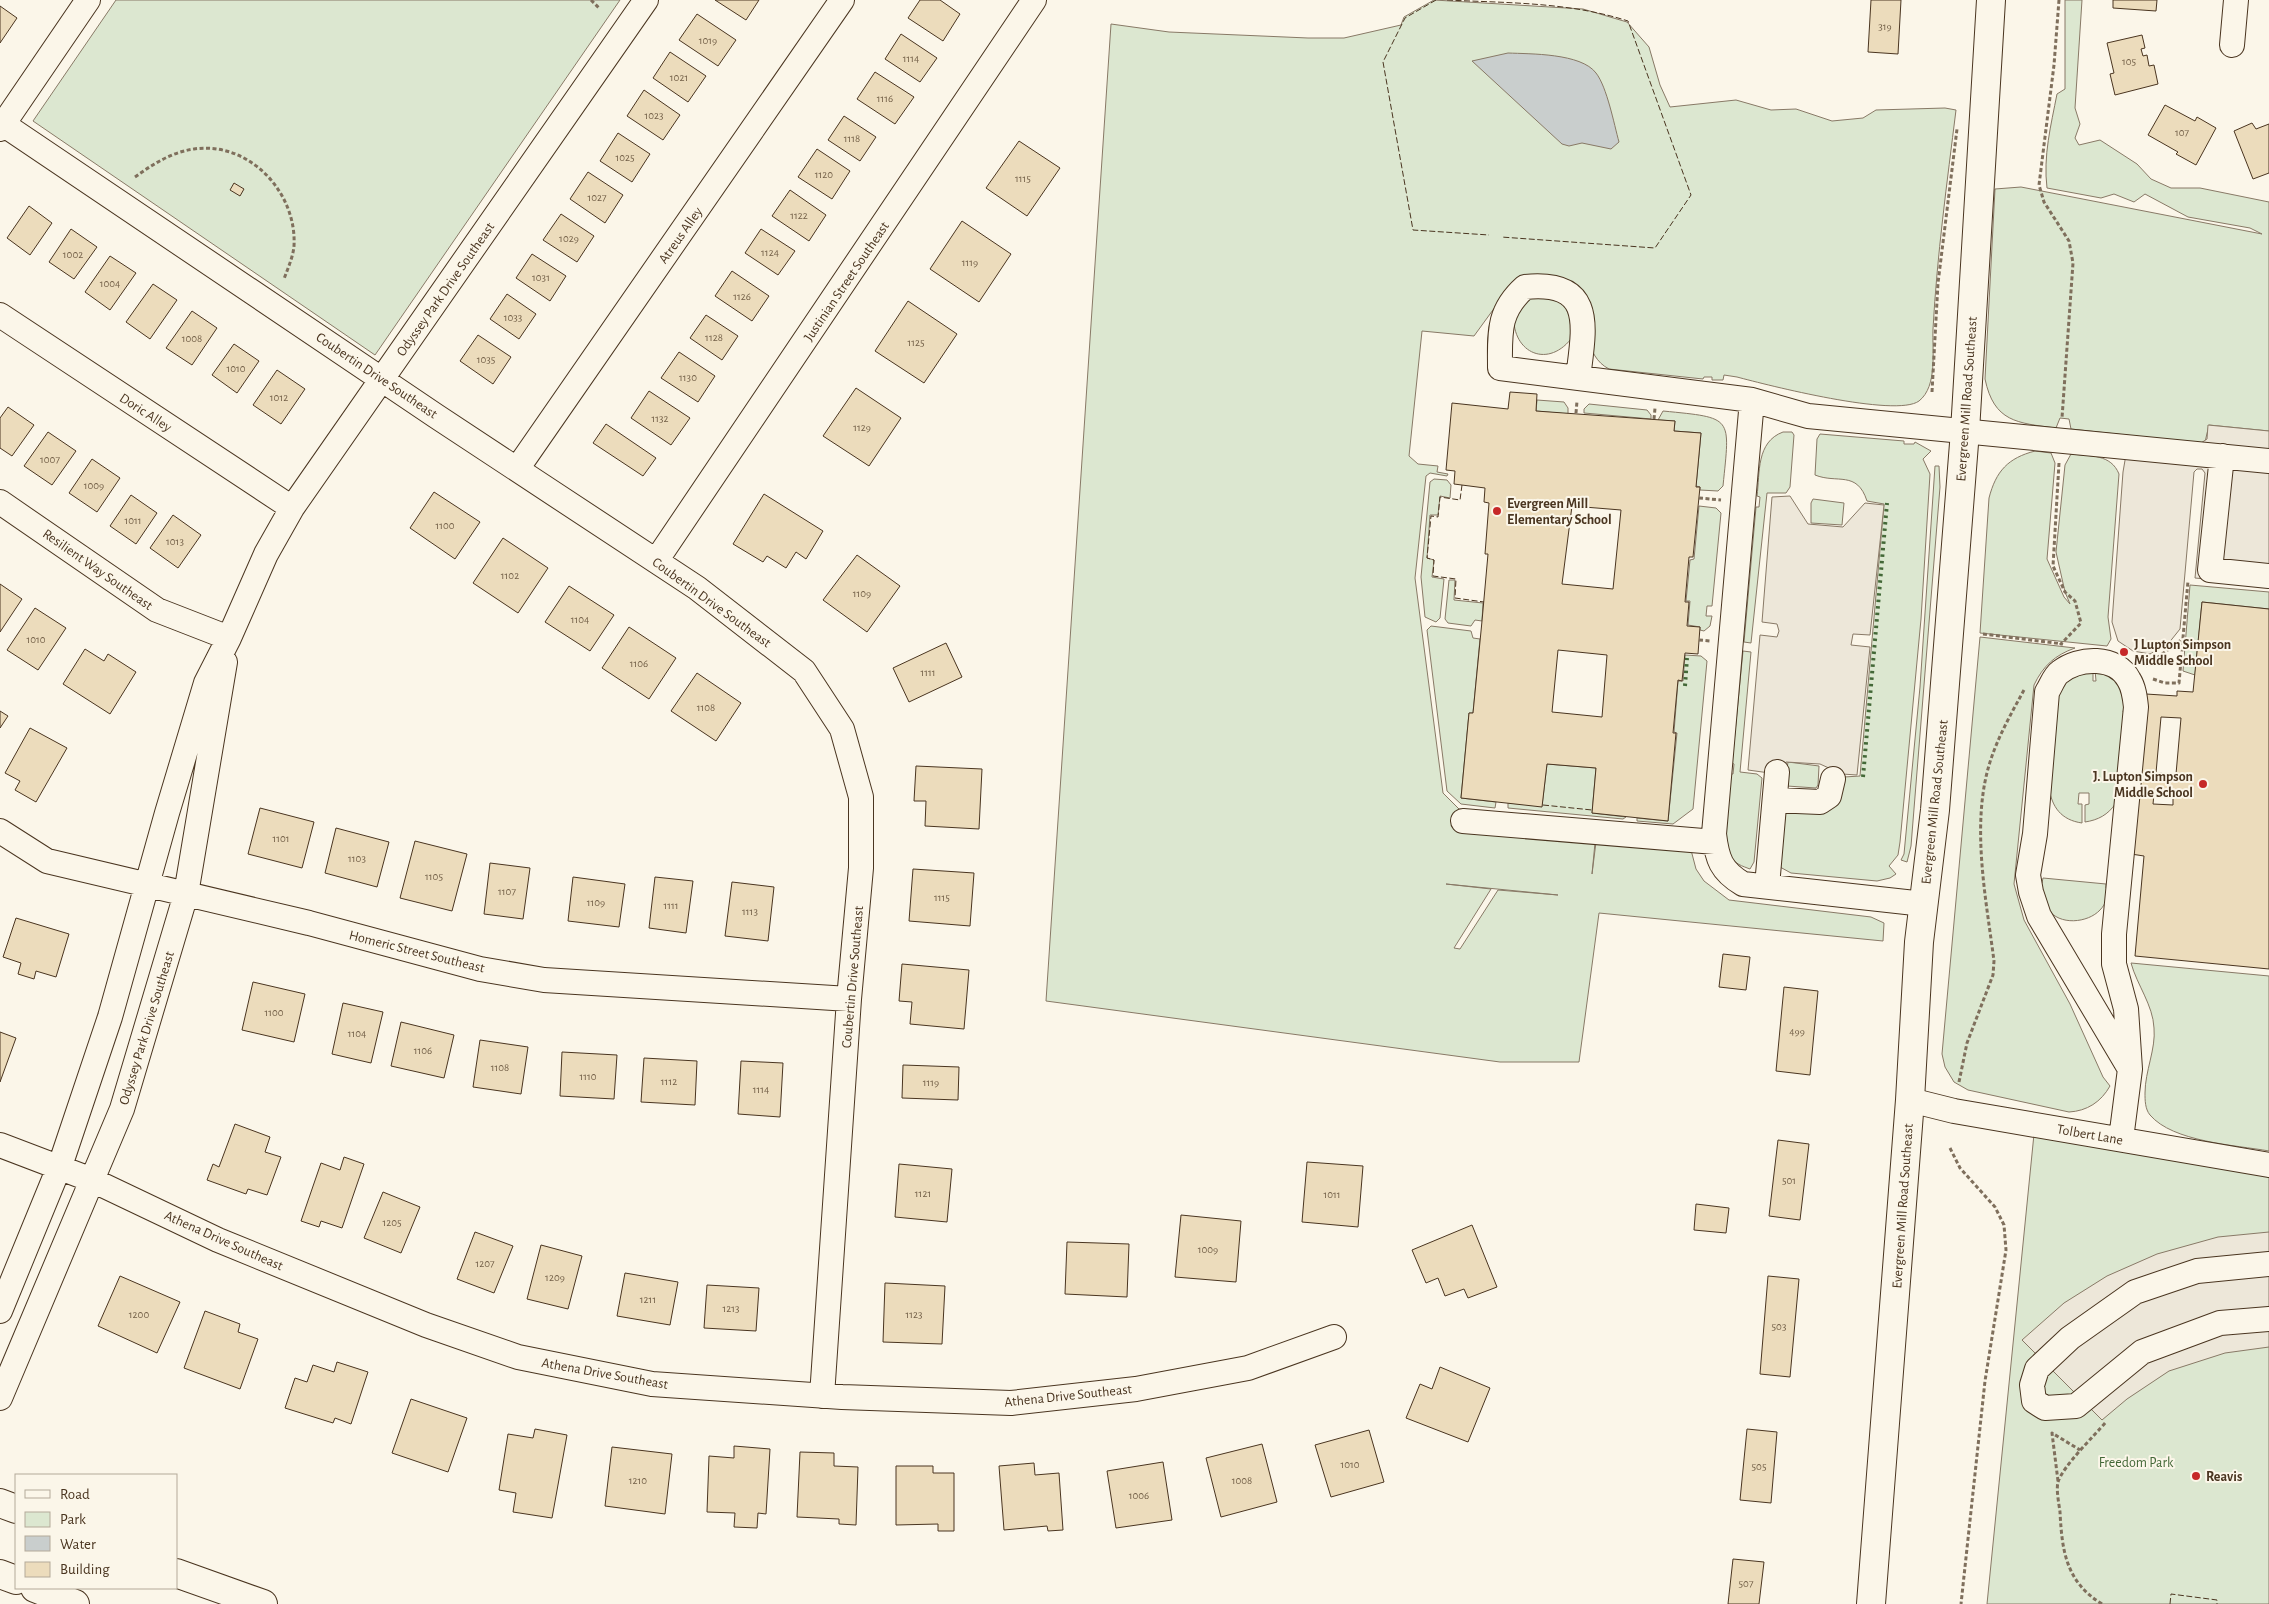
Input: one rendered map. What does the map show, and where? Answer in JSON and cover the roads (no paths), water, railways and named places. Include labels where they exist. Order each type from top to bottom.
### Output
[{"type":"main road","name":"Evergreen Mill Road Southeast","points":[[1871,1604],[1910,1100],[1919,942],[1935,810],[1965,431],[1991,0]]},
{"type":"main road","points":[[0,1503],[15,1509]]},
{"type":"main road","points":[[0,1574],[15,1580]]},
{"type":"main road","points":[[178,1574],[263,1604]]},
{"type":"main road","points":[[38,1589],[75,1604]]},
{"type":"street","points":[[1,125],[88,0]]},
{"type":"street","name":"Odyssey Park Drive Southeast","points":[[0,1311],[58,1169],[110,1017],[167,813],[206,683],[229,638],[266,554],[292,508],[646,0]]},
{"type":"street","name":"Atreus Alley","points":[[517,469],[842,0]]},
{"type":"street","name":"Justinian Street Southeast","points":[[656,561],[1034,0]]},
{"type":"street","points":[[2232,45],[2236,0]]},
{"type":"street","name":"Coubertin Drive Southeast","points":[[1,125],[697,588],[804,671],[842,729],[861,796],[861,868],[849,999],[822,1396]]},
{"type":"street","points":[[1578,390],[1583,316],[1578,304],[1557,287],[1525,287],[1504,310],[1500,330],[1500,368],[1578,390],[1752,400],[1808,416],[2269,461]]},
{"type":"street","name":"Doric Alley","points":[[0,315],[292,508]]},
{"type":"street","points":[[1752,400],[1715,842],[1717,856],[1730,876],[1744,884],[1924,904]]},
{"type":"street","points":[[2222,456],[2210,570],[2269,576]]},
{"type":"street","name":"Resilient Way Southeast","points":[[0,502],[156,610],[229,638]]},
{"type":"street","name":"Odyssey Park Drive Southeast","points":[[0,1398],[122,1109],[186,894],[229,638]]},
{"type":"street","points":[[2120,1139],[2130,1069],[2126,1009],[2114,964],[2114,934],[2136,707],[2129,679],[2117,668],[2090,660],[2072,665],[2058,673],[2047,692],[2035,834],[2028,875],[2039,916],[2130,1069]]},
{"type":"street","points":[[1767,886],[1777,772]]},
{"type":"street","points":[[1775,800],[1820,802],[1829,796],[1833,779]]},
{"type":"street","points":[[1463,821],[1715,842]]},
{"type":"street","name":"Homeric Street Southeast","points":[[0,831],[47,861],[186,894],[480,969],[544,980],[849,999]]},
{"type":"street","name":"Tolbert Lane","points":[[1910,1100],[1954,1110],[2269,1165]]},
{"type":"street","name":"Athena Drive Southeast","points":[[0,1145],[58,1169],[92,1180],[218,1240],[426,1325],[518,1358],[652,1384],[822,1396],[1011,1403],[1136,1389],[1248,1368],[1334,1337]]},
{"type":"street","points":[[2269,1264],[2197,1271],[2136,1292],[2070,1338],[2037,1369],[2032,1384],[2034,1401],[2045,1408],[2076,1406],[2142,1352],[2220,1323],[2269,1318]]},
{"type":"water","points":[[1508,53],[1555,56],[1589,66],[1596,73],[1604,87],[1619,142],[1611,149],[1582,143],[1569,146],[1562,144],[1472,61]]},
{"type":"place","name":"Evergreen Mill Elementary School","points":[[1497,511]]},
{"type":"place","name":"J Lupton Simpson Middle School","points":[[2124,652]]},
{"type":"place","name":"J. Lupton Simpson Middle School","points":[[2203,784]]},
{"type":"place","name":"Reavis","points":[[2196,1476]]},
{"type":"park label","name":"Freedom Park","points":[[2136,1462]]}]
